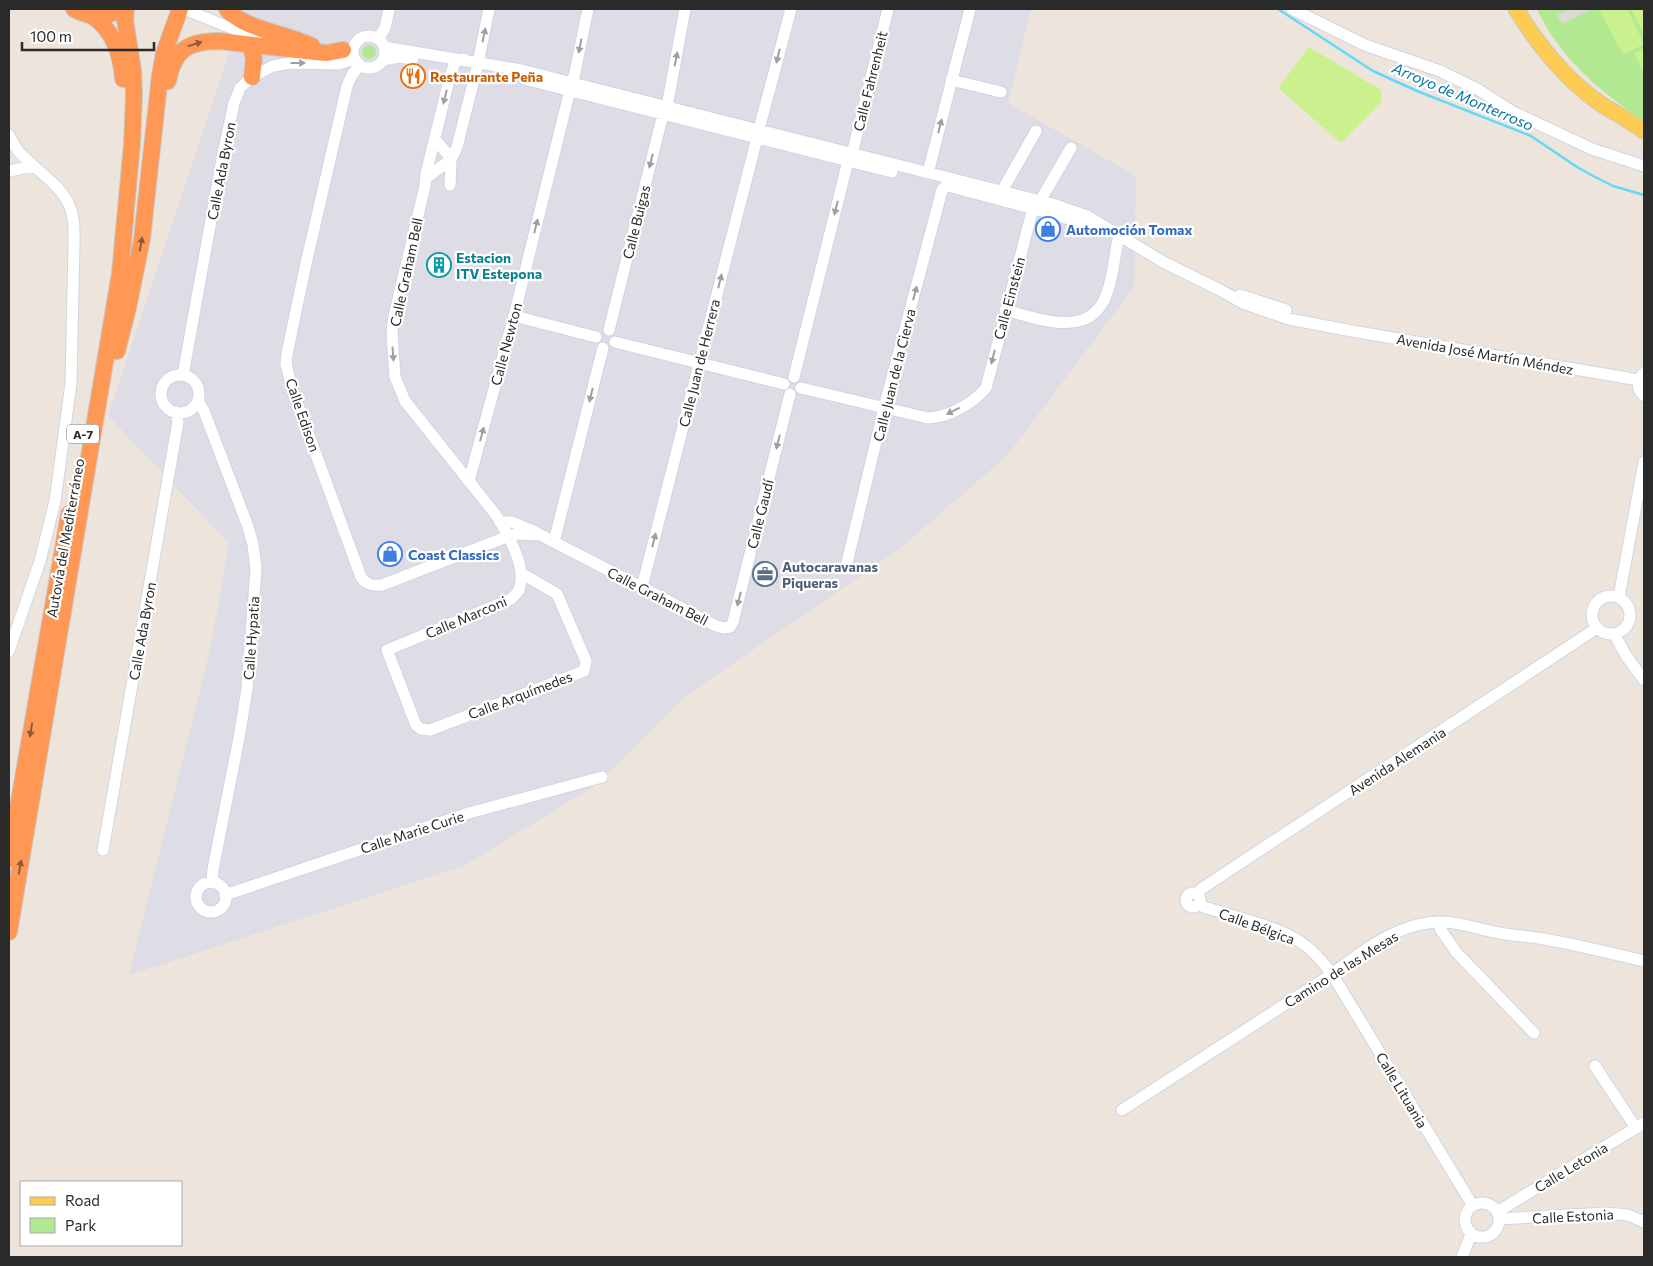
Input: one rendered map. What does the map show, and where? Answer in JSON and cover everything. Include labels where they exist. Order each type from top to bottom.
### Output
[{"type":"highway","name":"A-7","points":[[74,9],[92,16]]},
{"type":"highway","points":[[92,16],[104,15],[122,9]]},
{"type":"highway","name":"Autovía del Mediterráneo","points":[[9,932],[94,437],[120,273],[129,194],[134,95],[133,70],[125,20],[126,9]]},
{"type":"highway","points":[[147,201],[160,75],[164,53],[180,9]]},
{"type":"highway","points":[[227,9],[238,19],[299,39],[312,46]]},
{"type":"highway","name":"Autovía del Mediterráneo","points":[[9,859],[100,333],[117,208],[124,108],[123,72],[112,36],[92,16]]},
{"type":"highway","points":[[147,201],[158,156],[169,77],[179,54],[186,48],[206,41],[352,56]]},
{"type":"highway","points":[[250,46],[254,58],[252,76]]},
{"type":"highway","name":"Autovía del Mediterráneo","points":[[94,437],[128,308],[138,263],[147,201]]},
{"type":"main road","points":[[1516,9],[1533,36],[1576,84],[1600,104],[1644,131]]},
{"type":"main road","points":[[1524,9],[1543,38],[1568,66],[1621,116]]},
{"type":"street","points":[[184,9],[225,26],[256,36],[312,46],[352,56],[370,69],[380,64],[385,56],[381,43],[389,9]]},
{"type":"street","points":[[450,185],[452,157],[478,65],[489,9]]},
{"type":"street","name":"Calle Newton","points":[[469,481],[514,316],[570,86],[574,77],[588,9]]},
{"type":"street","name":"Calle Buigas","points":[[609,330],[665,110],[685,9]]},
{"type":"street","name":"Calle Juan de Herrera","points":[[642,587],[791,9]]},
{"type":"street","name":"Calle Fahrenheit","points":[[850,158],[888,9]]},
{"type":"street","points":[[928,174],[970,9]]},
{"type":"street","points":[[1292,9],[1365,45],[1440,71],[1478,90],[1512,112],[1592,150],[1644,166]]},
{"type":"street","points":[[352,56],[354,46],[360,38],[369,36],[381,43]]},
{"type":"street","name":"Avenida José Martín Méndez","points":[[381,43],[459,62],[521,70],[570,86]]},
{"type":"street","name":"Calle Ada Byron","points":[[183,375],[234,103],[240,88],[252,76],[273,66],[290,63],[339,64],[352,56]]},
{"type":"street","name":"Calle Edison","points":[[352,56],[352,76],[347,86],[304,268],[287,354],[286,364],[292,389],[364,582],[370,585],[382,585],[509,536]]},
{"type":"street","name":"Avenida José Martín Méndez","points":[[383,60],[399,58],[459,62]]},
{"type":"street","name":"Calle Graham Bell","points":[[459,62],[435,139],[394,316],[392,333],[395,376],[405,401],[469,481],[509,536],[517,534],[540,535]]},
{"type":"street","name":"Avenida José Martín Méndez","points":[[478,65],[506,74],[570,86],[758,134],[946,186],[1061,211],[1075,212],[1099,223],[1165,264],[1220,290],[1256,299],[1330,326],[1642,377]]},
{"type":"street","points":[[951,80],[1001,92]]},
{"type":"street","name":"Avenida José Martín Méndez","points":[[665,110],[692,113],[731,122],[758,134]]},
{"type":"street","points":[[1002,191],[1036,131]]},
{"type":"street","points":[[9,135],[18,151],[53,183],[63,196],[73,217],[74,245],[71,383],[55,501],[40,560],[9,652]]},
{"type":"street","points":[[435,139],[452,157]]},
{"type":"street","name":"Calle Einstein","points":[[884,408],[919,417],[937,417],[946,415],[971,402],[986,388],[1036,205],[1071,148]]},
{"type":"street","points":[[426,178],[452,157]]},
{"type":"street","points":[[794,377],[850,158]]},
{"type":"street","name":"Avenida José Martín Méndez","points":[[850,158],[876,160],[1002,191],[1119,236]]},
{"type":"street","points":[[9,171],[34,166]]},
{"type":"street","name":"Avenida José Martín Méndez","points":[[904,175],[916,174],[924,176],[928,174]]},
{"type":"street","name":"Calle Juan de la Cierva","points":[[846,567],[884,408],[942,190],[946,186]]},
{"type":"street","points":[[1006,310],[1044,320],[1070,323],[1080,322],[1090,317],[1098,309],[1107,293],[1119,236]]},
{"type":"street","points":[[514,316],[596,337]]},
{"type":"street","points":[[602,330],[609,330],[615,336],[614,342],[608,348],[602,348],[598,344],[596,337],[602,330]]},
{"type":"street","points":[[614,342],[784,384]]},
{"type":"street","points":[[554,542],[602,348]]},
{"type":"street","points":[[183,375],[189,377],[197,384],[199,390],[198,401],[189,410],[176,412],[166,405],[162,393],[163,387],[171,377],[183,375]]},
{"type":"street","points":[[794,377],[800,381],[801,388],[797,393],[790,394],[785,390],[784,384],[788,378],[794,377]]},
{"type":"street","points":[[1642,377],[1639,389],[1644,396]]},
{"type":"street","points":[[801,388],[884,408]]},
{"type":"street","name":"Calle Gaudí","points":[[724,628],[730,627],[733,622],[790,394]]},
{"type":"street","name":"Calle Hypatia","points":[[198,401],[204,411],[247,524],[253,544],[256,569],[247,689],[213,869],[212,883]]},
{"type":"street","name":"Calle Ada Byron","points":[[103,850],[178,422],[176,412]]},
{"type":"street","points":[[1619,597],[1644,462]]},
{"type":"street","name":"Calle Graham Bell","points":[[500,522],[512,522],[531,530],[716,626],[724,628]]},
{"type":"street","points":[[509,536],[522,573]]},
{"type":"street","name":"Calle Marconi","points":[[387,650],[511,599],[519,590],[522,573]]},
{"type":"street","name":"Calle Arquímedes","points":[[387,650],[416,725],[421,729],[430,730],[584,671],[586,661],[557,594],[522,573]]},
{"type":"street","points":[[1604,596],[1619,597],[1628,605],[1630,617],[1625,628],[1614,634],[1605,633],[1597,628],[1593,621],[1593,607],[1604,596]]},
{"type":"street","name":"Avenida Alemania","points":[[1199,899],[1201,889],[1597,628]]},
{"type":"street","points":[[1614,634],[1644,680]]},
{"type":"street","name":"Calle Marie Curie","points":[[226,895],[469,813],[602,777]]},
{"type":"street","points":[[212,883],[220,886],[226,895],[224,904],[218,910],[210,912],[202,909],[196,898],[198,890],[204,884],[212,883]]},
{"type":"street","name":"Calle Bélgica","points":[[1199,899],[1204,908],[1294,937],[1320,958],[1332,974]]},
{"type":"street","points":[[1438,922],[1441,930],[1456,952],[1534,1033]]},
{"type":"street","name":"Camino de las Mesas","points":[[1122,1110],[1221,1044],[1332,974],[1355,956],[1392,934],[1416,925],[1457,922],[1498,933],[1542,938],[1644,961]]},
{"type":"street","name":"Calle Lituania","points":[[1332,974],[1473,1206]]},
{"type":"street","points":[[1595,1066],[1640,1126]]},
{"type":"street","name":"Calle Letonia","points":[[1498,1215],[1640,1126]]},
{"type":"street","points":[[1483,1203],[1494,1207],[1498,1215],[1499,1225],[1492,1234],[1482,1238],[1471,1234],[1468,1230],[1465,1219],[1473,1206],[1483,1203]]},
{"type":"street","name":"Calle Estonia","points":[[1498,1215],[1606,1212],[1628,1216],[1644,1222]]},
{"type":"street","points":[[1462,1257],[1471,1234]]},
{"type":"shaded area","points":[[244,9],[1031,9],[1008,103],[1136,176],[1134,287],[1007,456],[898,550],[689,694],[596,785],[464,866],[129,975],[210,650],[229,543],[108,416]]},
{"type":"shaded area","points":[[1568,9],[1592,9],[1562,24],[1557,15]]},
{"type":"green space","points":[[1537,9],[1644,9],[1644,121],[1612,98],[1582,72],[1557,42]]},
{"type":"green space","points":[[1604,9],[1627,9],[1644,44],[1623,55],[1600,11]]},
{"type":"green space","points":[[1631,9],[1644,9],[1644,35]]},
{"type":"green space","points":[[369,45],[374,47],[376,52],[374,57],[369,59],[364,57],[362,52],[364,47]]},
{"type":"green space","points":[[1309,47],[1381,90],[1381,102],[1341,143],[1278,88]]},
{"type":"green space","points":[[1644,48],[1644,73],[1634,53]]},
{"type":"waterway","name":"Arroyo de Monterroso","points":[[1278,9],[1373,71],[1417,91],[1531,136],[1595,177],[1613,186],[1644,195]]},
{"type":"place","name":"Restaurante Peña","points":[[413,76]]},
{"type":"place","name":"Automoción Tomax","points":[[1048,229]]},
{"type":"place","name":"Estacion ITV Estepona","points":[[439,265]]},
{"type":"place","name":"Coast Classics","points":[[390,554]]},
{"type":"place","name":"Autocaravanas Piqueras","points":[[765,574]]}]
